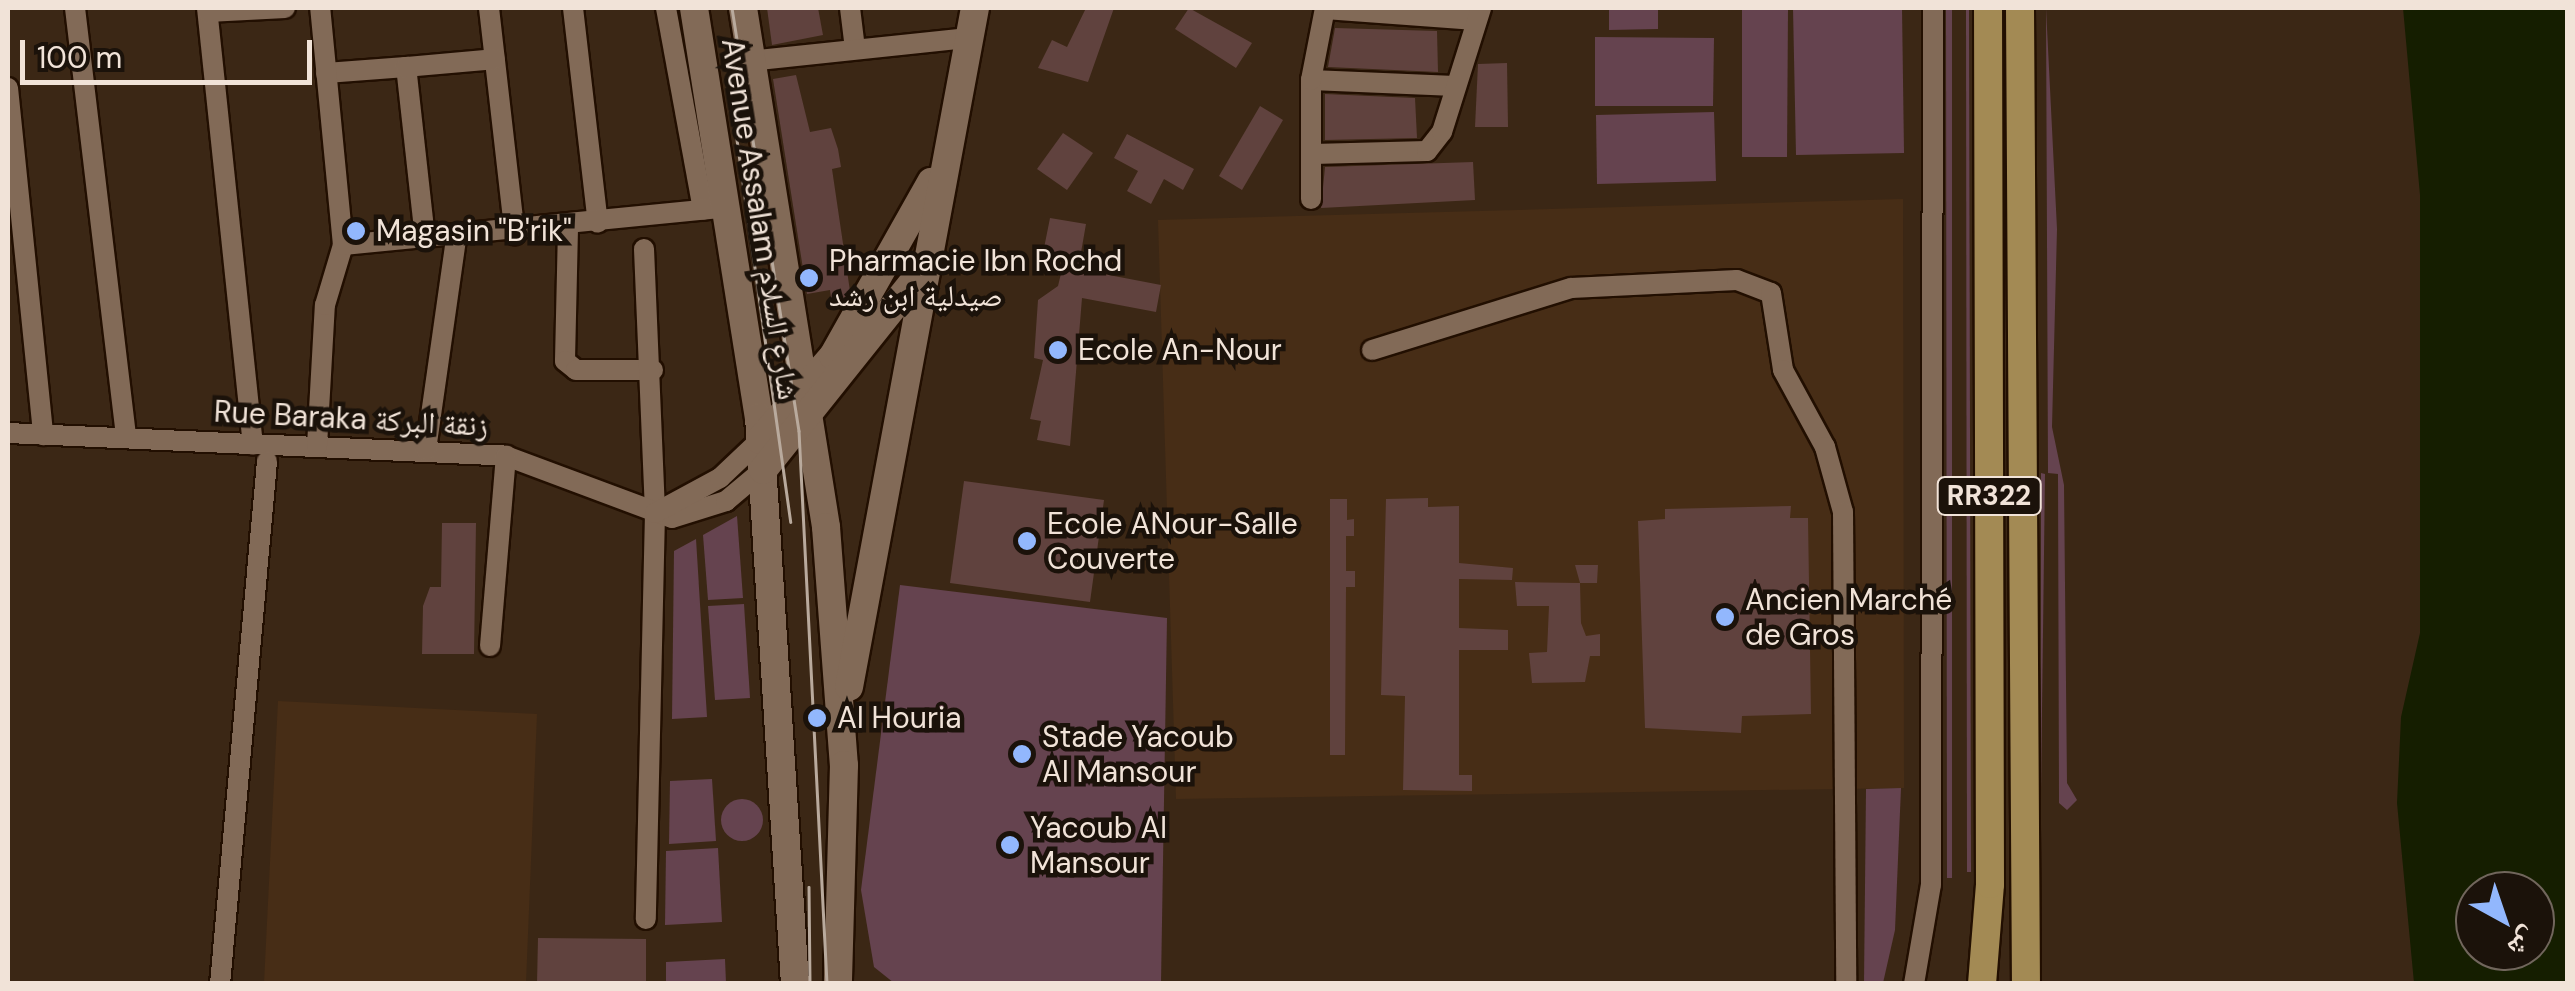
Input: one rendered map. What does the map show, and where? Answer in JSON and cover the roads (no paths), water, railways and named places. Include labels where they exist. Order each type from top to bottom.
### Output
[{"type":"main road","name":"Avenue Assalam شارع السلام","points":[[694,8],[713,209],[760,440],[795,984]]},
{"type":"main road","name":"Avenue Assalam شارع السلام","points":[[743,8],[812,416],[842,728]]},
{"type":"main road","points":[[843,978],[842,728],[975,8]]},
{"type":"main road","name":"RR322","points":[[1982,984],[1990,884],[1988,8]]},
{"type":"main road","name":"RR322","points":[[2020,8],[2026,984]]},
{"type":"main road","points":[[760,440],[808,388],[864,309],[946,154]]},
{"type":"main road","points":[[762,470],[812,416],[924,269]]},
{"type":"street","points":[[75,8],[126,438]]},
{"type":"street","points":[[220,984],[260,453],[207,10],[285,8]]},
{"type":"street","points":[[317,446],[325,305],[342,245],[320,8]]},
{"type":"street","points":[[489,8],[515,234]]},
{"type":"street","points":[[573,8],[598,223]]},
{"type":"street","points":[[342,245],[515,234],[713,209],[666,8]]},
{"type":"street","points":[[850,8],[855,48]]},
{"type":"street","points":[[1311,198],[1311,80],[1325,8],[1478,14],[1442,132],[1420,154],[1313,154]]},
{"type":"street","points":[[1914,984],[1931,885],[1934,8]]},
{"type":"street","points":[[750,61],[970,38]]},
{"type":"street","points":[[326,73],[495,59]]},
{"type":"street","points":[[406,68],[425,238]]},
{"type":"street","points":[[1311,80],[1455,86]]},
{"type":"street","points":[[8,88],[12,199],[43,435]]},
{"type":"street","points":[[568,228],[565,361],[576,370],[653,370]]},
{"type":"street","points":[[426,450],[456,238]]},
{"type":"street","points":[[644,249],[653,370],[655,512],[646,919]]},
{"type":"street","points":[[1372,350],[1571,288],[1737,280],[1771,293],[1783,370],[1825,447],[1843,512],[1846,984]]},
{"type":"street","name":"Rue Baraka زنقة البركة","points":[[8,433],[126,438],[260,453],[317,446],[506,456],[655,512],[682,517],[726,501],[762,470]]},
{"type":"street","points":[[655,512],[720,478],[760,440]]},
{"type":"street","points":[[490,646],[506,456]]},
{"type":"tram line","points":[[732,8],[799,431],[827,984]]},
{"type":"tram line","points":[[731,97],[791,522]]},
{"type":"tram line","points":[[809,887],[810,984]]},
{"type":"place","name":"Magasin \"B'rik\"","points":[[356,231]]},
{"type":"place","name":"Pharmacie Ibn Rochd صيدلية ابن رشد","points":[[809,278]]},
{"type":"place","name":"Ecole An-Nour","points":[[1058,350]]},
{"type":"place","name":"Ecole ANour-Salle Couverte","points":[[1027,541]]},
{"type":"place","name":"Ancien Marché de Gros","points":[[1725,617]]},
{"type":"place","name":"Al Houria","points":[[817,718]]},
{"type":"place","name":"Stade Yacoub Al Mansour","points":[[1022,754]]},
{"type":"place","name":"Yacoub Al Mansour","points":[[1010,845]]}]
